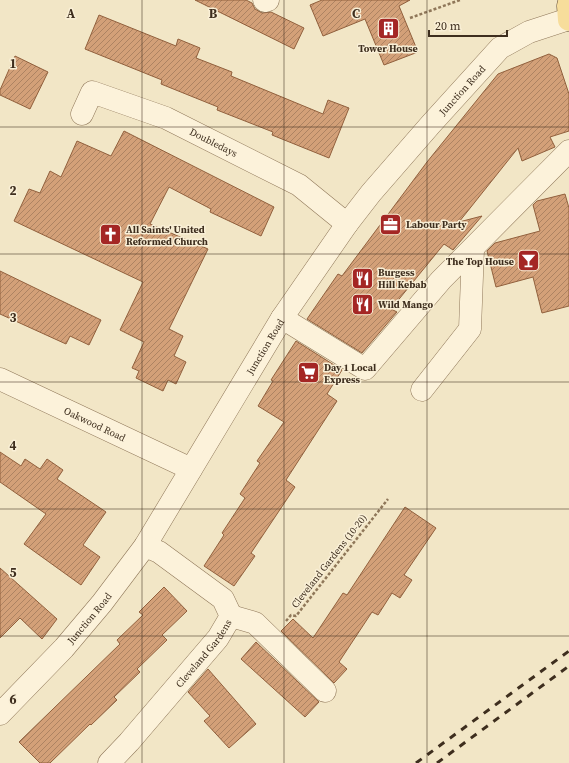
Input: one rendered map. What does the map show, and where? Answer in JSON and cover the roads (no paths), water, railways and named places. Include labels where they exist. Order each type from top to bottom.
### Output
[{"type":"main road","points":[[569,2],[569,20]]},
{"type":"street","points":[[264,0],[268,0]]},
{"type":"street","name":"Junction Road","points":[[0,714],[64,648],[102,603],[144,546],[282,318],[347,224],[371,193],[500,48],[529,32],[569,20]]},
{"type":"street","name":"Doubledays","points":[[82,114],[92,92],[166,118],[299,186],[347,224]]},
{"type":"street","points":[[282,318],[365,369],[442,280],[569,151]]},
{"type":"street","points":[[422,390],[470,328],[473,249]]},
{"type":"street","name":"Oakwood Road","points":[[0,379],[191,469]]},
{"type":"street","name":"Cleveland Gardens","points":[[112,760],[218,638],[231,616],[223,599],[159,552],[144,546]]},
{"type":"street","points":[[231,616],[255,623],[325,691]]},
{"type":"railway","points":[[416,763],[569,651]]},
{"type":"railway","points":[[437,763],[569,666]]},
{"type":"place","name":"Tower House","points":[[388,28]]},
{"type":"place","name":"Labour Party","points":[[390,224]]},
{"type":"place","name":"All Saints' United Reformed Church","points":[[110,235]]},
{"type":"place","name":"The Top House","points":[[529,261]]},
{"type":"place","name":"Burgess Hill Kebab","points":[[362,278]]},
{"type":"place","name":"Wild Mango","points":[[362,304]]},
{"type":"place","name":"Day 1 Local Express","points":[[308,373]]}]
